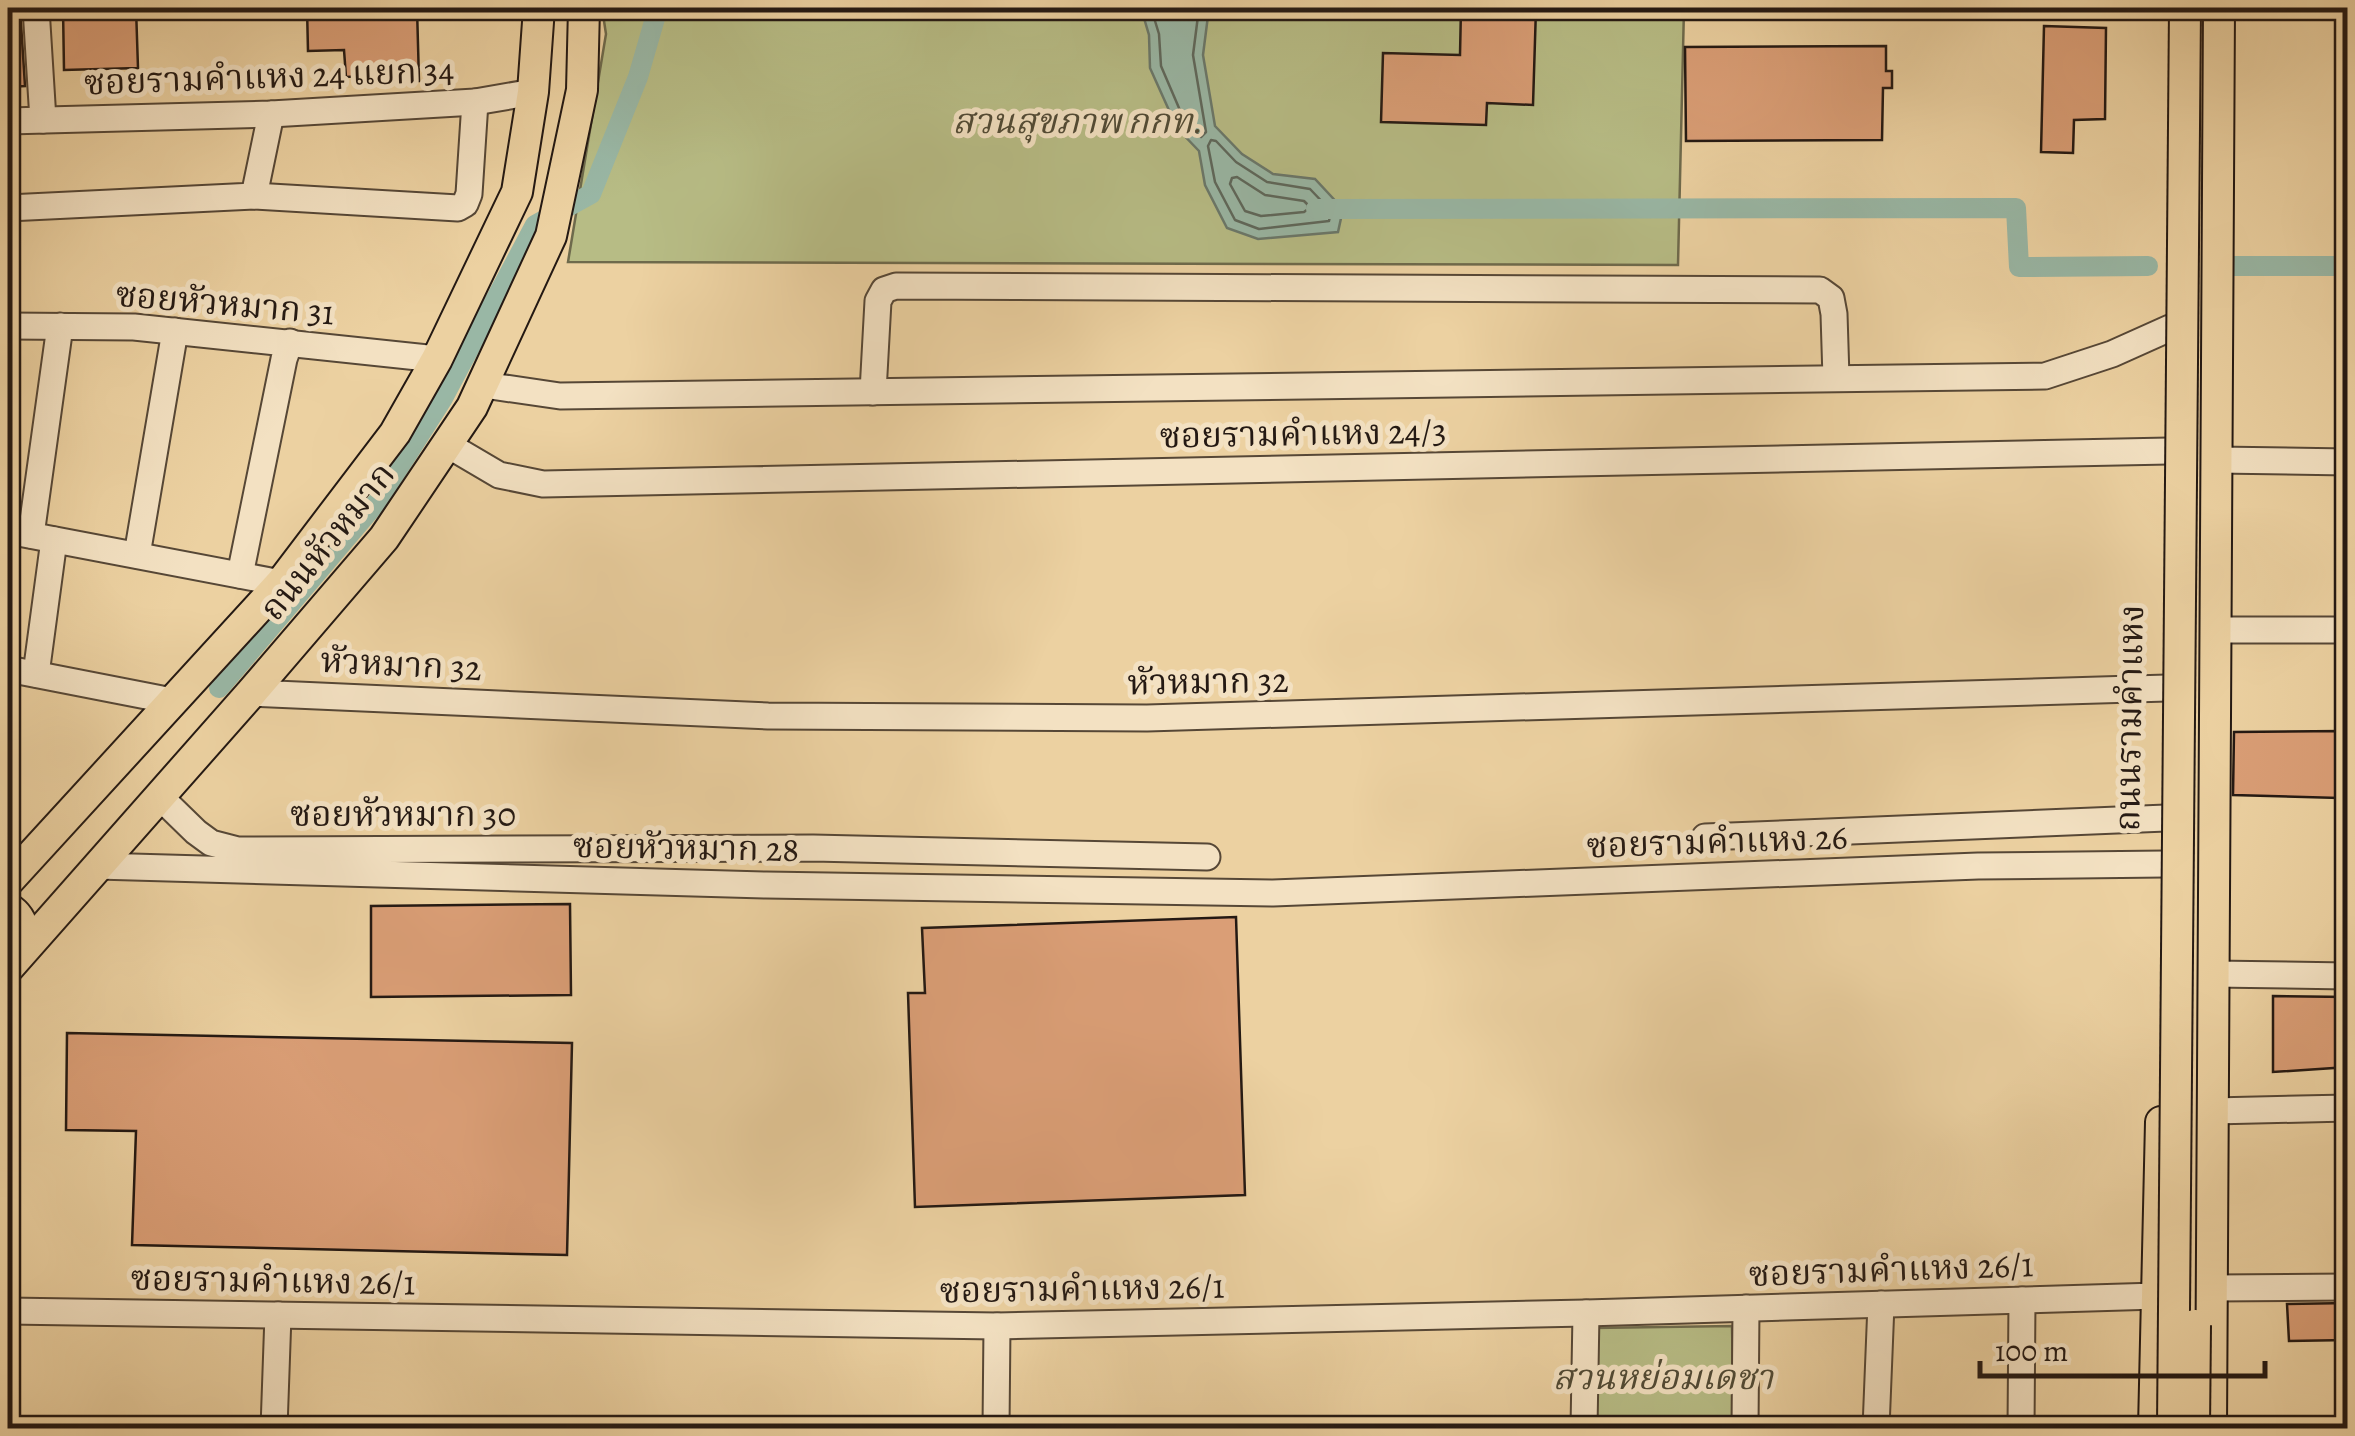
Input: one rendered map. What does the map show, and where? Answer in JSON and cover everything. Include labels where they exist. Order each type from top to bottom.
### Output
[{"type":"main road","name":"ถนนหัวหมาก","points":[[10,874],[281,582],[395,433],[437,359],[517,192],[533,92],[539,8]]},
{"type":"main road","name":"ถนนหัวหมาก","points":[[13,962],[384,538],[484,385],[551,236],[582,90],[584,8]]},
{"type":"main road","points":[[2176,14],[2214,14],[2217,460],[2211,1428]]},
{"type":"main road","name":"ถนนรามคำแหง","points":[[2154,1428],[2163,1046],[2176,14]]},
{"type":"main road","name":"ถนนรามคำแหง","points":[[2172,1428],[2176,14]]},
{"type":"main road","name":"ถนนรามคำแหง","points":[[2194,1428],[2214,14]]},
{"type":"main road","points":[[533,92],[555,103],[582,90]]},
{"type":"main road","points":[[520,172],[537,155],[545,155],[560,167],[562,186]]},
{"type":"main road","points":[[90,791],[82,814],[82,822],[89,831],[107,839],[129,830]]},
{"type":"main road","points":[[2166,818],[2214,819]]},
{"type":"main road","points":[[2165,864],[2213,864]]},
{"type":"main road","points":[[8,908],[24,928],[13,962]]},
{"type":"main road","points":[[2163,1046],[2213,1044]]},
{"type":"street","points":[[36,8],[43,120]]},
{"type":"street","name":"ซอยรามคำแหง 24 แยก 34","points":[[8,121],[271,114],[475,102],[533,92]]},
{"type":"street","points":[[8,208],[254,196],[458,208],[465,204],[469,194],[475,102]]},
{"type":"street","points":[[254,196],[271,114]]},
{"type":"street","points":[[874,392],[878,301],[884,290],[896,286],[1820,290],[1830,298],[1834,314],[1836,378]]},
{"type":"street","name":"ซอยหัวหมาก 31","points":[[8,326],[134,327],[437,359]]},
{"type":"street","points":[[36,674],[31,535],[60,326]]},
{"type":"street","points":[[484,385],[560,396],[2046,376],[2112,354],[2170,328]]},
{"type":"street","points":[[137,556],[175,331]]},
{"type":"street","points":[[240,575],[290,342]]},
{"type":"street","name":"ซอยรามคำแหง 24/3","points":[[448,445],[500,476],[543,484],[2169,451]]},
{"type":"street","points":[[2217,460],[2348,462]]},
{"type":"street","points":[[31,535],[281,582]]},
{"type":"street","points":[[2215,630],[2348,630]]},
{"type":"street","points":[[8,669],[172,700]]},
{"type":"street","name":"หัวหมาก 32","points":[[251,693],[768,716],[1147,718],[2166,688]]},
{"type":"street","name":"ซอยหัวหมาก 30","points":[[160,796],[211,843],[238,850],[794,848],[1207,858]]},
{"type":"street","points":[[1705,836],[2166,818]]},
{"type":"street","name":"ซอยรามคำแหง 26","points":[[1273,892],[1978,866],[2165,864]]},
{"type":"street","name":"ซอยหัวหมาก 28","points":[[98,866],[785,885],[1273,892]]},
{"type":"street","points":[[2213,974],[2348,976]]},
{"type":"street","points":[[2214,1112],[2348,1108]]},
{"type":"street","points":[[2213,1288],[2348,1287]]},
{"type":"street","name":"ซอยรามคำแหง 26/1","points":[[8,1311],[998,1326],[2157,1296]]},
{"type":"street","points":[[2021,1428],[2022,1300]]},
{"type":"street","points":[[1876,1428],[1881,1304]]},
{"type":"street","points":[[1745,1428],[1746,1308]]},
{"type":"street","points":[[1584,1428],[1586,1313]]},
{"type":"street","points":[[274,1428],[278,1315]]},
{"type":"street","points":[[996,1428],[998,1326]]},
{"type":"green space","name":"สวนสุขภาพ กกท.","points":[[602,8],[1684,8],[1678,265],[568,262],[606,34]]},
{"type":"green space","points":[[1893,8],[2158,8],[2158,11]]},
{"type":"green space","name":"สวนหย่อมเดชา","points":[[1732,1326],[1734,1428],[1595,1428],[1593,1328]]},
{"type":"water","points":[[1141,8],[1209,8],[1203,55],[1215,126],[1242,154],[1273,174],[1315,179],[1343,209],[1338,232],[1258,239],[1227,228],[1205,185],[1199,151],[1177,128],[1150,68],[1149,35]]},
{"type":"building","points":[[8,8],[20,8],[25,86],[8,87]]},
{"type":"building","points":[[63,8],[136,8],[138,68],[64,70]]},
{"type":"building","points":[[307,8],[417,8],[419,81],[386,81],[386,75],[346,77],[344,50],[308,51]]},
{"type":"building","points":[[1461,8],[1536,8],[1533,105],[1487,103],[1486,125],[1381,122],[1383,53],[1460,55]]},
{"type":"building","points":[[2044,26],[2106,28],[2105,119],[2074,120],[2073,153],[2041,152]]},
{"type":"building","points":[[1886,46],[1886,71],[1892,71],[1892,88],[1883,88],[1882,140],[1686,141],[1685,47]]},
{"type":"building","points":[[2341,731],[2339,798],[2233,795],[2234,732]]},
{"type":"building","points":[[570,904],[571,995],[371,997],[371,906]]},
{"type":"building","points":[[1236,917],[1245,1195],[915,1207],[908,993],[925,993],[922,928]]},
{"type":"building","points":[[2273,996],[2348,997],[2348,1067],[2273,1072]]},
{"type":"building","points":[[67,1033],[572,1043],[567,1255],[132,1245],[136,1131],[66,1130]]},
{"type":"building","points":[[2348,1303],[2348,1340],[2289,1341],[2287,1304]]},
{"type":"waterway","points":[[219,688],[377,502],[442,400],[535,225],[591,194],[638,77],[658,8]]},
{"type":"waterway","points":[[1316,209],[2016,208],[2019,267],[2148,266]]},
{"type":"waterway","points":[[2228,266],[2348,266]]}]
